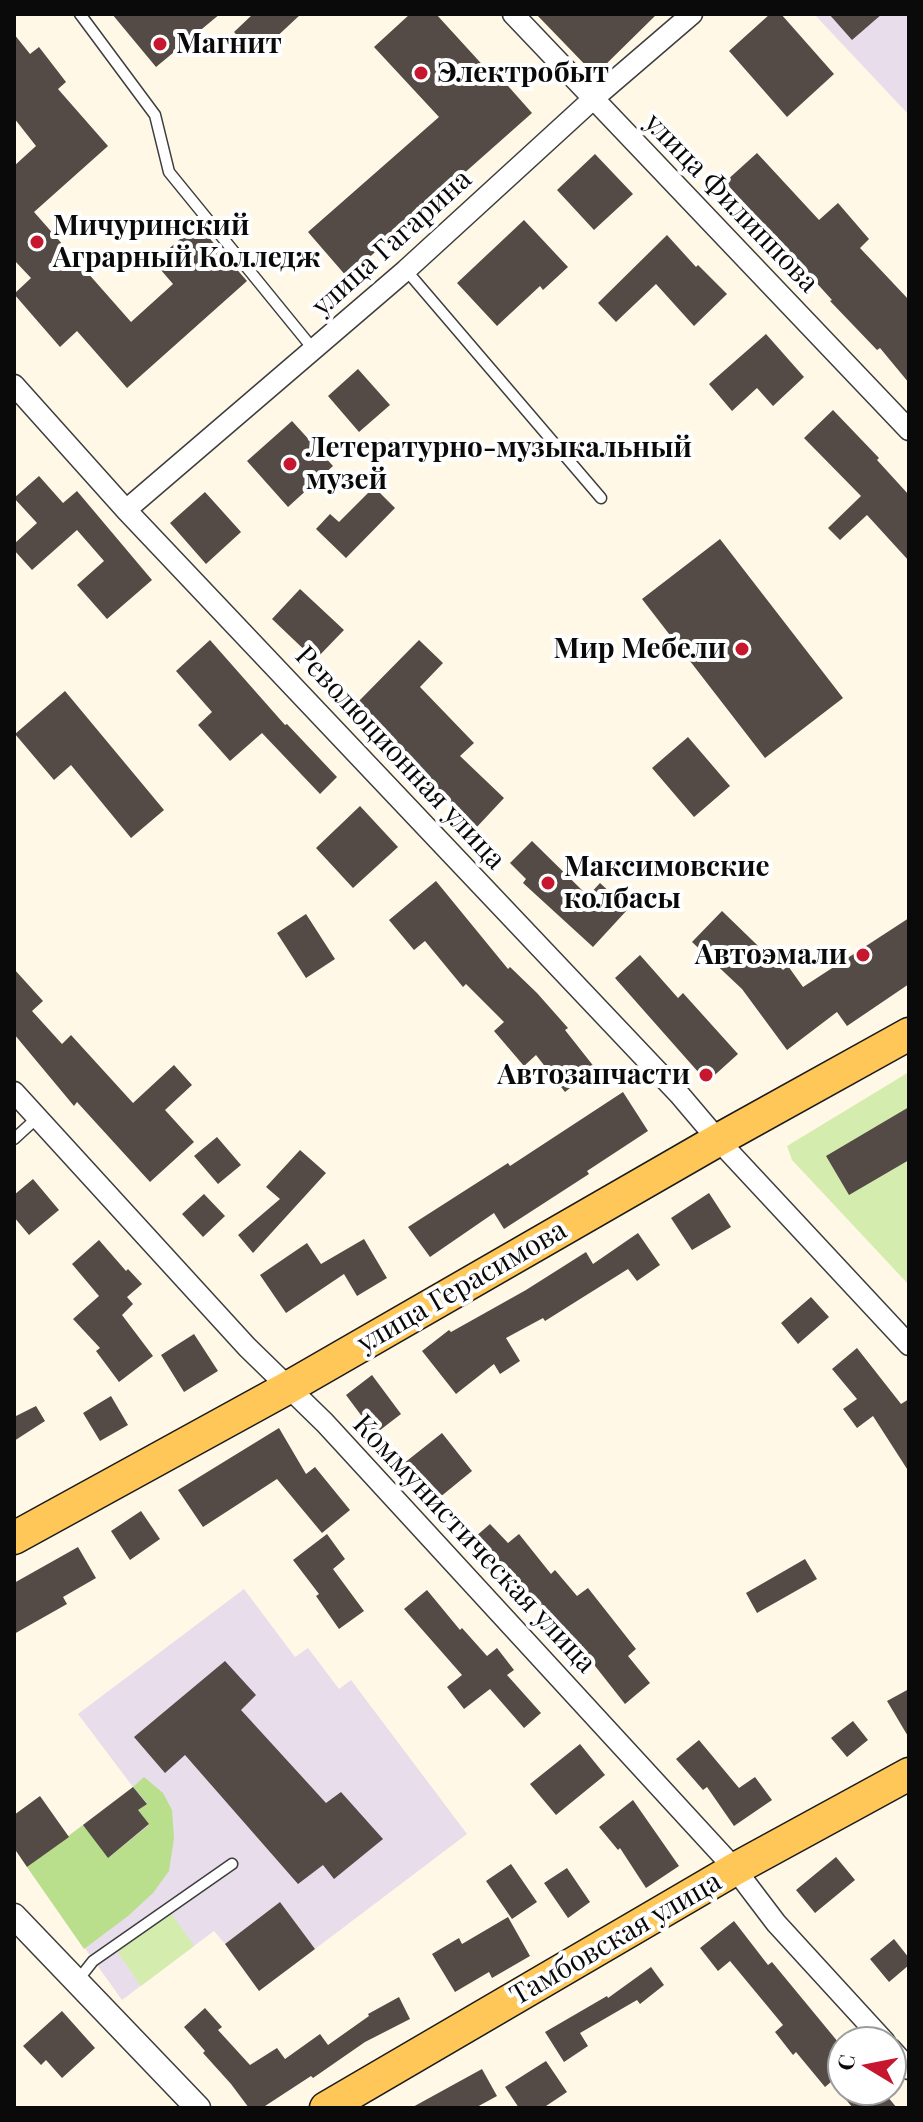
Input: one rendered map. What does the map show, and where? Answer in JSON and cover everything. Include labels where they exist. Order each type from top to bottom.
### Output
[{"type":"main road","name":"улица Герасимова","points":[[14,1538],[289,1387],[909,1034]]},
{"type":"main road","name":"Тамбовская улица","points":[[326,2108],[735,1869],[909,1774]]},
{"type":"street","name":"улица Филиппова","points":[[513,14],[909,430]]},
{"type":"street","name":"улица Гагарина","points":[[126,510],[406,270],[593,99],[692,14]]},
{"type":"street","name":"Революционная улица","points":[[14,385],[126,510],[679,1094],[718,1140],[907,1340]]},
{"type":"street","name":"Коммунистическая улица","points":[[14,1092],[247,1347],[289,1387],[735,1869],[776,1923],[870,2026]]},
{"type":"street","points":[[14,1916],[198,2108]]},
{"type":"lane","points":[[80,14],[155,115],[169,172],[314,350]]},
{"type":"lane","points":[[406,270],[601,498]]},
{"type":"lane","points":[[14,1139],[37,1118]]},
{"type":"lane","points":[[77,1982],[93,1961],[232,1864]]},
{"type":"shaded area","points":[[814,14],[909,14],[909,115]]},
{"type":"shaded area","points":[[244,1589],[295,1657],[308,1648],[339,1689],[351,1680],[467,1834],[315,1949],[280,1902],[225,1944],[214,1931],[122,2000],[27,1867],[133,1787],[78,1714]]},
{"type":"green space","points":[[909,1072],[909,1285],[792,1160],[787,1146]]},
{"type":"green space","points":[[144,1777],[163,1793],[172,1810],[174,1838],[169,1871],[153,1893],[128,1916],[84,1949],[27,1867],[91,1819],[105,1836],[97,1843],[108,1858],[149,1825],[138,1810],[147,1803],[133,1787]]},
{"type":"green space","points":[[168,1909],[194,1946],[141,1986],[114,1947]]},
{"type":"building","name":"Магнит","points":[[112,14],[220,14],[156,67]]},
{"type":"building","points":[[253,14],[301,14],[256,56],[234,32]]},
{"type":"building","points":[[410,14],[436,14],[489,72],[493,69],[532,113],[347,277],[308,232],[439,117],[374,47]]},
{"type":"building","points":[[536,14],[657,14],[595,75]]},
{"type":"building","points":[[770,14],[781,14],[834,74],[787,117],[729,51]]},
{"type":"building","points":[[829,14],[882,14],[852,40]]},
{"type":"building","name":"Мичуринский Аграрный Колледж","points":[[14,34],[30,54],[39,47],[66,82],[58,89],[108,146],[34,212],[131,322],[173,284],[154,262],[197,224],[247,281],[127,388],[77,331],[60,347],[14,294],[31,278],[14,260],[14,166],[36,146],[14,118]]},
{"type":"building","points":[[757,153],[819,220],[838,203],[869,239],[860,248],[909,300],[909,383],[880,348],[877,350],[830,301],[725,182]]},
{"type":"building","points":[[595,154],[633,194],[594,230],[557,190]]},
{"type":"building","points":[[524,220],[568,267],[543,290],[540,286],[497,326],[457,283]]},
{"type":"building","points":[[667,235],[696,267],[698,265],[727,294],[694,326],[656,284],[616,322],[598,303]]},
{"type":"building","points":[[766,334],[804,377],[773,406],[757,388],[732,411],[709,384]]},
{"type":"building","points":[[358,369],[390,405],[359,432],[328,396]]},
{"type":"building","points":[[833,410],[909,495],[909,561],[867,515],[840,540],[828,528],[861,496],[804,438]]},
{"type":"building","name":"Летературно-музыкальный музей","points":[[292,421],[333,466],[288,507],[247,461]]},
{"type":"building","points":[[39,476],[63,503],[77,491],[152,580],[107,619],[77,585],[104,561],[77,530],[32,570],[14,550],[14,544],[37,523],[14,498]]},
{"type":"building","points":[[374,487],[395,508],[346,558],[316,529],[330,514],[339,522]]},
{"type":"building","points":[[205,492],[241,532],[206,564],[170,523]]},
{"type":"building","name":"Мир Мебели","points":[[720,539],[843,698],[765,758],[642,599]]},
{"type":"building","points":[[300,589],[344,630],[315,660],[272,619]]},
{"type":"building","points":[[210,640],[285,725],[337,777],[320,794],[262,733],[230,761],[198,725],[212,712],[176,671]]},
{"type":"building","points":[[419,640],[443,663],[420,687],[474,743],[460,756],[504,798],[475,829],[430,786],[428,789],[387,747],[394,739],[357,703]]},
{"type":"building","points":[[65,691],[164,810],[131,838],[71,765],[54,780],[15,734]]},
{"type":"building","points":[[688,737],[730,786],[694,817],[652,768]]},
{"type":"building","points":[[360,806],[398,847],[353,888],[316,848]]},
{"type":"building","points":[[532,841],[588,896],[600,883],[628,909],[593,947],[523,883],[526,879],[510,863]]},
{"type":"building","points":[[436,881],[508,969],[510,967],[537,993],[568,1028],[565,1030],[595,1068],[565,1092],[536,1055],[524,1066],[494,1031],[504,1022],[466,984],[463,987],[425,941],[414,950],[389,920]]},
{"type":"building","points":[[722,911],[783,970],[788,966],[803,987],[909,918],[909,984],[847,1026],[837,1012],[787,1050],[742,989],[692,942]]},
{"type":"building","points":[[306,914],[335,959],[306,978],[277,933]]},
{"type":"building","points":[[640,955],[678,998],[683,993],[738,1054],[707,1082],[615,978]]},
{"type":"building","points":[[14,969],[43,1001],[32,1011],[62,1044],[71,1035],[133,1103],[174,1065],[192,1085],[165,1110],[194,1142],[150,1182],[77,1102],[74,1106],[14,1034]]},
{"type":"building","points":[[623,1092],[648,1131],[504,1229],[494,1213],[430,1257],[408,1227],[508,1163],[510,1166]]},
{"type":"building","points":[[909,1107],[909,1160],[849,1195],[826,1156]]},
{"type":"building","points":[[217,1137],[241,1165],[218,1184],[194,1156]]},
{"type":"building","points":[[300,1150],[326,1173],[253,1253],[238,1235],[280,1199],[266,1187]]},
{"type":"building","points":[[33,1179],[59,1210],[29,1235],[14,1217],[14,1195]]},
{"type":"building","points":[[709,1193],[731,1227],[692,1250],[671,1218]]},
{"type":"building","points":[[204,1194],[225,1216],[203,1237],[182,1214]]},
{"type":"building","points":[[638,1233],[660,1265],[637,1281],[628,1269],[545,1321],[543,1318],[506,1338],[520,1361],[500,1374],[494,1364],[456,1394],[422,1351],[449,1330],[451,1332],[526,1290],[586,1252],[593,1264]]},
{"type":"building","points":[[364,1239],[387,1278],[357,1296],[344,1274],[286,1313],[260,1275],[307,1243],[321,1264]]},
{"type":"building","points":[[99,1240],[142,1284],[127,1297],[133,1304],[122,1315],[153,1356],[119,1382],[96,1351],[100,1348],[73,1319],[99,1296],[72,1264]]},
{"type":"building","points":[[811,1297],[829,1317],[798,1344],[781,1323]]},
{"type":"building","points":[[194,1334],[218,1371],[184,1392],[161,1355]]},
{"type":"building","points":[[857,1348],[901,1404],[909,1399],[909,1472],[873,1416],[857,1428],[843,1409],[857,1399],[832,1369]]},
{"type":"building","points":[[372,1375],[401,1414],[375,1434],[346,1395]]},
{"type":"building","points":[[111,1396],[128,1425],[100,1441],[83,1413]]},
{"type":"building","points":[[36,1406],[45,1421],[14,1441],[14,1417]]},
{"type":"building","points":[[279,1428],[306,1474],[315,1467],[350,1510],[322,1533],[277,1479],[203,1527],[178,1490]]},
{"type":"building","points":[[442,1433],[472,1471],[434,1502],[403,1464]]},
{"type":"building","points":[[141,1511],[160,1539],[130,1560],[111,1531]]},
{"type":"building","points":[[490,1524],[508,1543],[519,1534],[551,1574],[555,1570],[577,1596],[588,1588],[636,1649],[628,1656],[650,1683],[625,1704],[577,1643],[572,1647],[475,1537]]},
{"type":"building","points":[[327,1534],[345,1559],[333,1569],[364,1611],[339,1629],[316,1596],[319,1594],[293,1560]]},
{"type":"building","points":[[78,1547],[96,1578],[63,1597],[67,1604],[14,1634],[14,1583]]},
{"type":"building","points":[[805,1559],[817,1579],[757,1613],[746,1593]]},
{"type":"building","points":[[427,1590],[460,1630],[462,1628],[487,1656],[497,1648],[514,1670],[507,1675],[541,1713],[524,1728],[490,1689],[464,1709],[447,1687],[462,1675],[404,1609]]},
{"type":"building","points":[[225,1661],[256,1695],[241,1710],[326,1803],[341,1792],[383,1839],[334,1879],[323,1865],[298,1884],[185,1755],[165,1773],[134,1737]]},
{"type":"building","points":[[909,1689],[909,1738],[887,1701]]},
{"type":"building","points":[[853,1721],[868,1740],[847,1757],[831,1738]]},
{"type":"building","points":[[699,1740],[739,1788],[755,1777],[772,1800],[734,1826],[707,1787],[703,1790],[676,1759]]},
{"type":"building","points":[[580,1744],[605,1775],[556,1815],[530,1784]]},
{"type":"building","points":[[133,1787],[147,1804],[138,1810],[149,1824],[108,1858],[83,1825]]},
{"type":"building","points":[[40,1796],[69,1837],[27,1867],[14,1848],[14,1815]]},
{"type":"building","points":[[633,1800],[679,1866],[646,1888],[620,1848],[618,1850],[599,1827]]},
{"type":"building","points":[[836,1857],[855,1880],[815,1913],[796,1890]]},
{"type":"building","points":[[511,1864],[537,1902],[512,1919],[486,1881]]},
{"type":"building","points":[[567,1868],[590,1902],[568,1918],[544,1883]]},
{"type":"building","points":[[280,1902],[315,1949],[259,1991],[225,1944]]},
{"type":"building","points":[[508,1917],[530,1956],[492,1978],[489,1972],[455,1992],[432,1954],[459,1938],[462,1944]]},
{"type":"building","points":[[734,1921],[768,1965],[772,1962],[827,2029],[827,2085],[825,2087],[796,2052],[793,2055],[775,2032],[783,2025],[730,1961],[718,1971],[700,1948]]},
{"type":"building","points":[[894,1939],[909,1958],[909,1965],[889,1982],[870,1959]]},
{"type":"building","points":[[651,1967],[664,1985],[640,2004],[637,2000],[580,2033],[588,2046],[564,2062],[545,2032],[608,1998]]},
{"type":"building","points":[[399,1997],[410,2019],[365,2042],[262,2108],[249,2108],[184,2027],[205,2008],[222,2027],[218,2030],[250,2065],[277,2048],[285,2059],[320,2034],[328,2045],[368,2014]]},
{"type":"building","points":[[62,2011],[95,2048],[62,2078],[46,2060],[41,2065],[23,2046]]},
{"type":"building","points":[[546,2061],[567,2092],[543,2108],[519,2108],[505,2087]]},
{"type":"building","points":[[482,2069],[497,2096],[475,2108],[411,2108]]},
{"type":"building","points":[[851,2106],[897,2108],[853,2108]]},
{"type":"place","name":"Магнит","points":[[160,44]]},
{"type":"place","name":"Электробыт","points":[[421,73]]},
{"type":"place","name":"Мичуринский Аграрный Колледж","points":[[37,242]]},
{"type":"place","name":"Летературно-музыкальный музей","points":[[290,464]]},
{"type":"place","name":"Мир Мебели","points":[[742,649]]},
{"type":"place","name":"Максимовские колбасы","points":[[548,883]]},
{"type":"place","name":"Автоэмали","points":[[863,955]]},
{"type":"place","name":"Автозапчасти","points":[[706,1075]]}]
